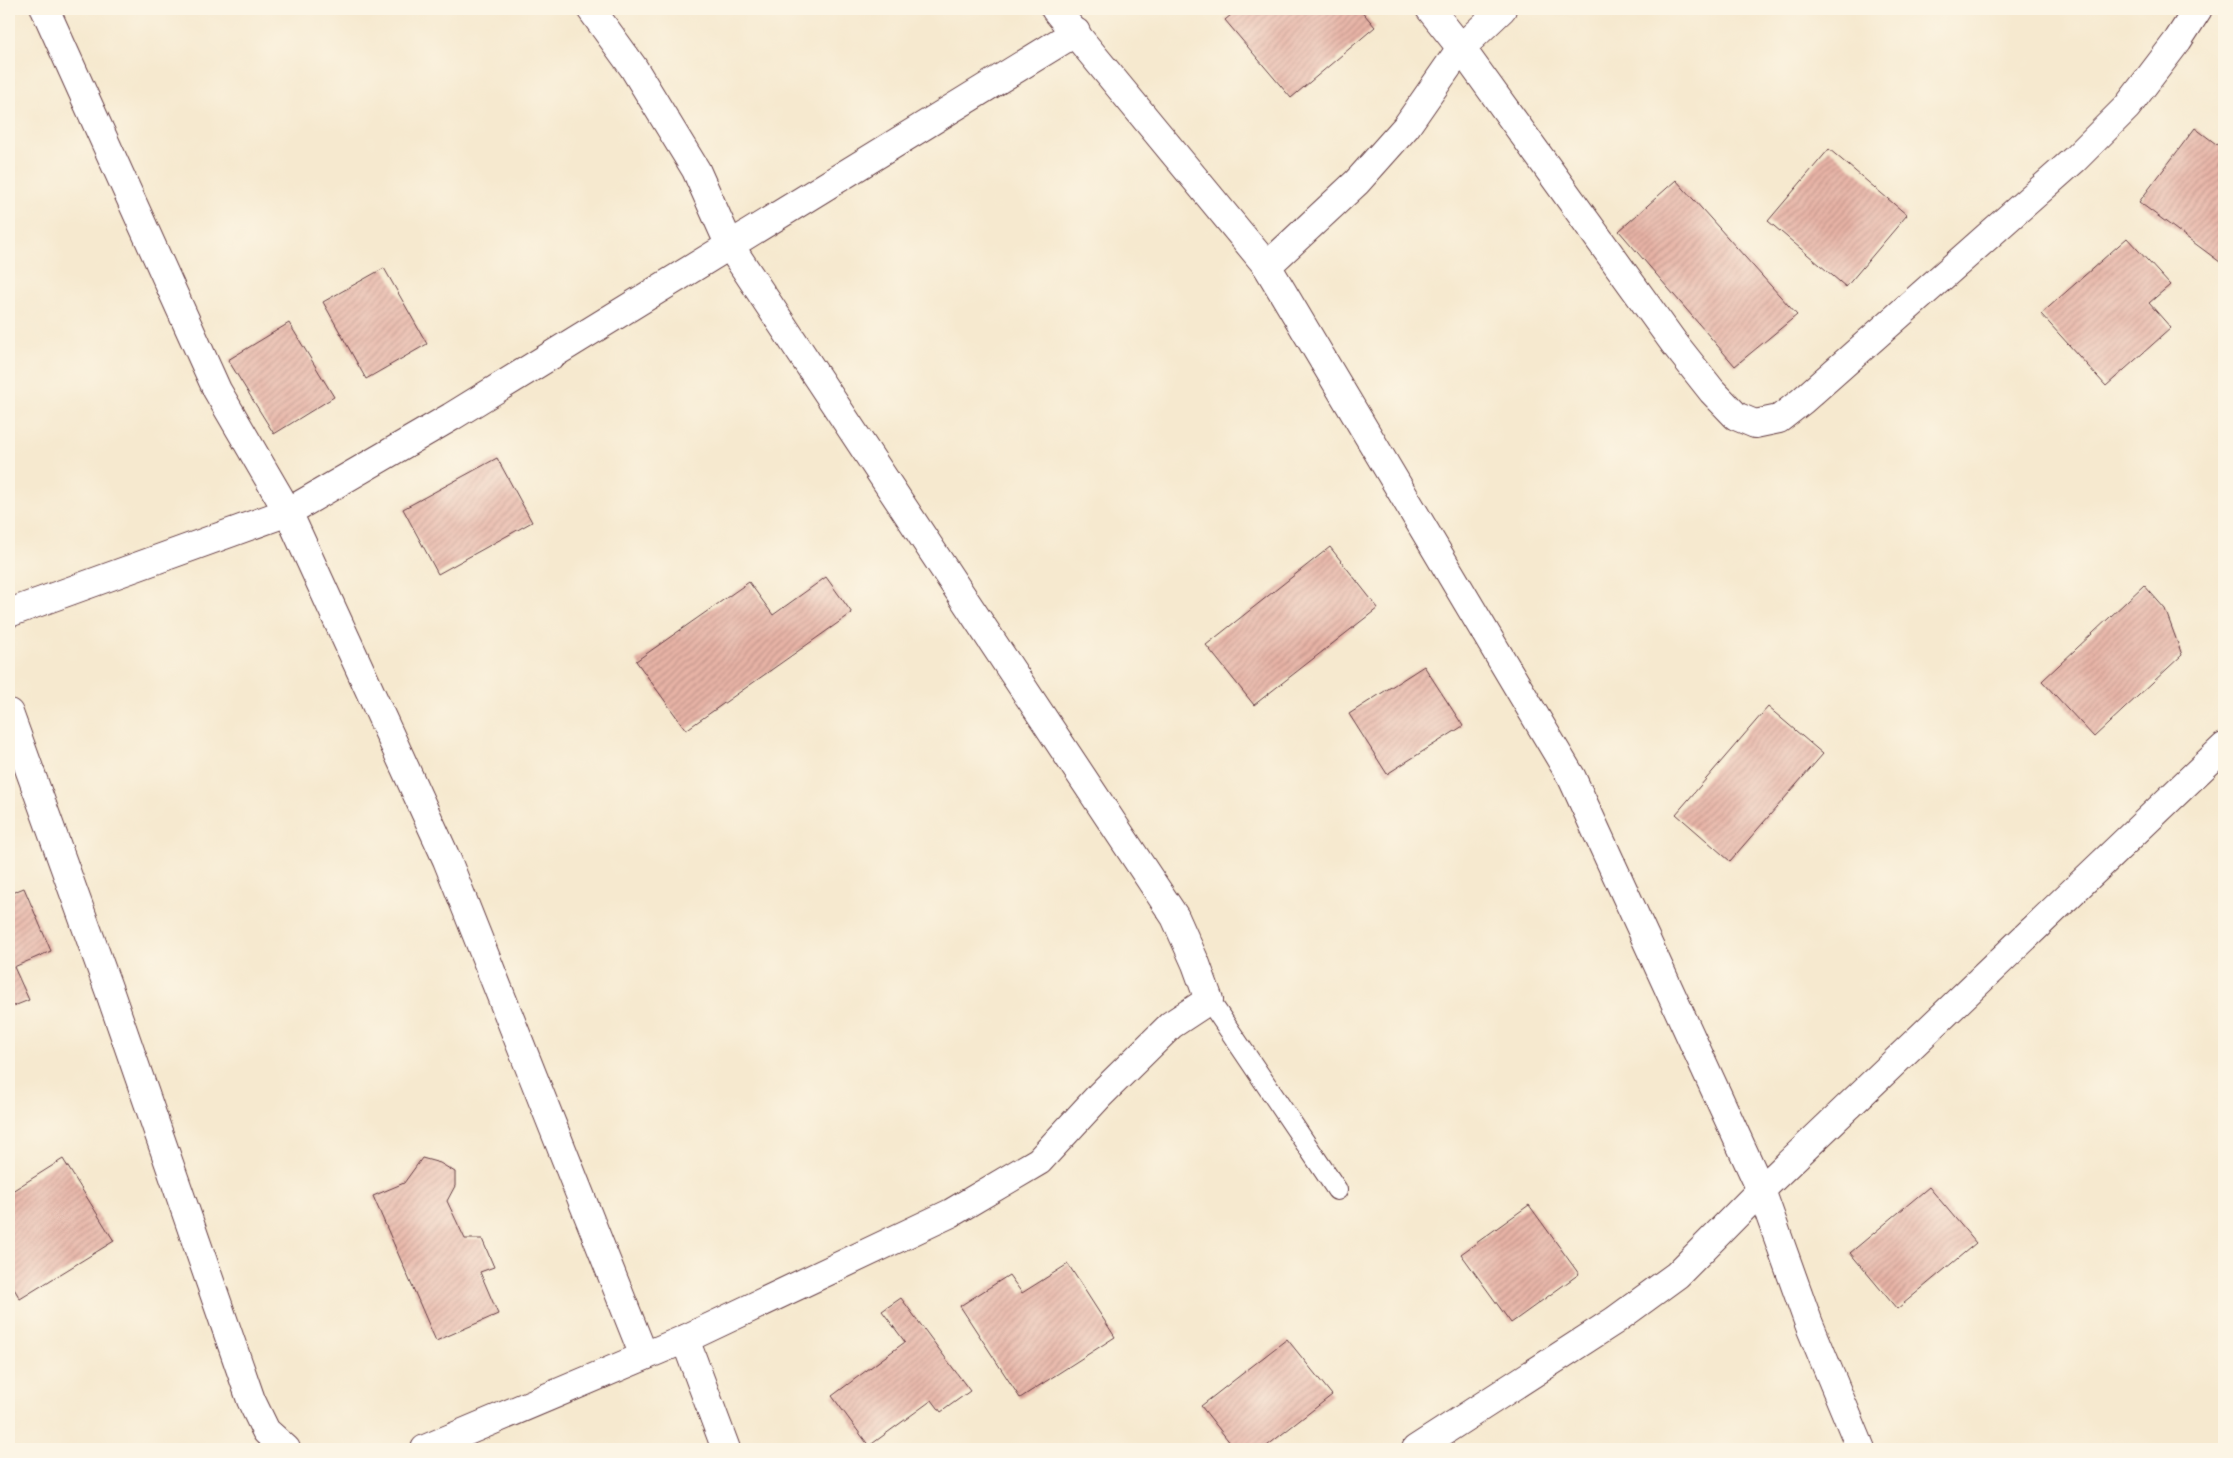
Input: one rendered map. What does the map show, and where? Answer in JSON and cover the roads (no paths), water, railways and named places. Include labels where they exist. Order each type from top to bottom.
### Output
[{"type":"street","points":[[45,9],[217,390],[288,512],[448,860],[644,1356]]},
{"type":"street","points":[[425,1449],[685,1339],[951,1213],[1039,1162],[1100,1095],[1172,1025],[1210,1000],[1175,917],[730,246],[696,170],[633,67],[591,9]]},
{"type":"street","points":[[1055,9],[1076,32],[1267,266],[1572,778],[1761,1190],[1809,1324],[1862,1449]]},
{"type":"street","points":[[1430,9],[1461,48],[1674,343],[1712,391],[1736,416],[1755,424],[1779,419],[1802,401],[2076,159],[2127,107],[2178,40],[2198,9]]},
{"type":"street","points":[[1267,266],[1357,182],[1406,127],[1461,48],[1502,9]]},
{"type":"street","points":[[9,614],[288,512],[451,416],[1076,32]]},
{"type":"street","points":[[9,713],[110,993],[251,1400],[266,1431],[286,1449]]},
{"type":"street","points":[[1416,1449],[1614,1321],[1677,1275],[1761,1190],[2224,747]]},
{"type":"street","points":[[685,1339],[726,1449]]},
{"type":"lane","points":[[1210,1000],[1337,1190]]}]
